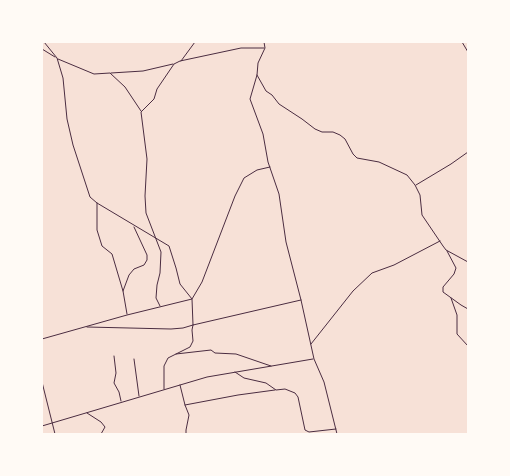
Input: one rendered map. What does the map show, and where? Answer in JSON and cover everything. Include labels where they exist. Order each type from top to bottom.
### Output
[{"type":"street","points":[[44,42],[57,58],[63,78],[67,119],[73,145],[90,197],[133,226],[169,246],[180,284],[192,299]]},
{"type":"street","points":[[180,61],[195,42]]},
{"type":"street","points":[[264,42],[265,48],[258,64],[257,75],[250,99],[263,134],[270,167],[279,194],[286,242],[314,359],[324,382],[337,434]]},
{"type":"street","points":[[462,42],[468,52]]},
{"type":"street","points":[[42,49],[57,58],[94,74],[143,71],[174,64],[180,61],[241,48],[265,48]]},
{"type":"street","points":[[141,112],[154,99],[157,89],[174,64]]},
{"type":"street","points":[[110,73],[125,87],[141,112],[147,159],[145,196],[146,213],[161,252],[160,273],[156,298],[160,306]]},
{"type":"street","points":[[257,75],[266,91],[272,95],[279,104],[302,119],[315,130],[322,132],[333,132],[340,135],[345,139],[353,154],[357,158],[378,162],[407,175],[415,185],[420,195],[422,215],[446,250],[456,268],[454,274],[443,286],[443,292],[468,309]]},
{"type":"street","points":[[415,185],[451,164],[468,152]]},
{"type":"street","points":[[164,389],[164,366],[168,358],[190,347],[193,341],[192,299],[202,282],[235,196],[244,178],[257,170],[270,167]]},
{"type":"street","points":[[97,203],[97,230],[102,246],[112,254],[123,291],[127,315]]},
{"type":"street","points":[[123,291],[129,275],[134,269],[144,265],[147,260],[147,255],[133,226]]},
{"type":"street","points":[[311,344],[353,291],[372,273],[394,265],[440,241]]},
{"type":"street","points":[[446,250],[468,262]]},
{"type":"street","points":[[451,297],[457,314],[457,334],[468,346]]},
{"type":"street","points":[[42,339],[160,306],[192,299]]},
{"type":"street","points":[[84,327],[182,328],[301,300]]},
{"type":"street","points":[[176,354],[211,350],[215,353],[236,354],[271,366]]},
{"type":"street","points":[[114,356],[116,373],[114,383],[119,392],[121,402]]},
{"type":"street","points":[[134,359],[139,397]]},
{"type":"street","points":[[42,426],[207,377],[234,371],[314,359]]},
{"type":"street","points":[[234,371],[244,378],[266,383],[276,390]]},
{"type":"street","points":[[42,382],[55,434]]},
{"type":"street","points":[[180,384],[185,405],[190,415],[186,434]]},
{"type":"street","points":[[185,405],[238,395],[285,389],[295,393],[298,397],[305,430],[309,432],[336,428]]},
{"type":"street","points":[[87,412],[106,427],[101,434]]}]
